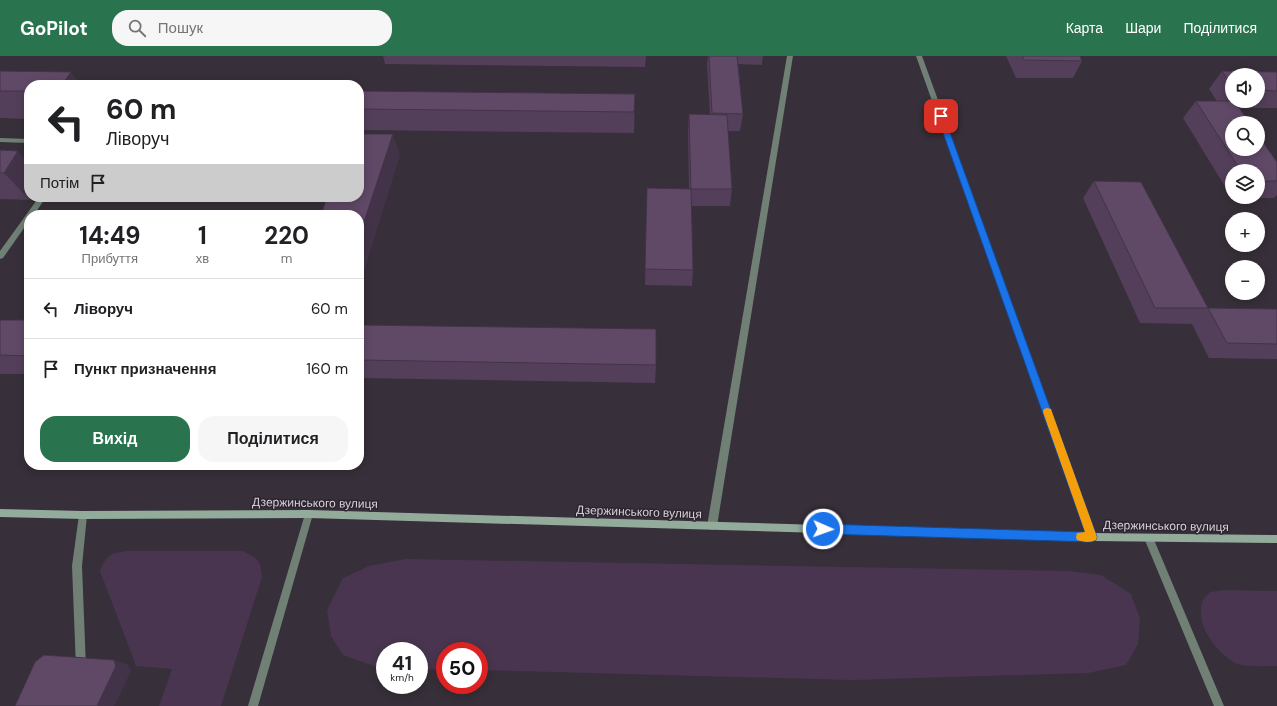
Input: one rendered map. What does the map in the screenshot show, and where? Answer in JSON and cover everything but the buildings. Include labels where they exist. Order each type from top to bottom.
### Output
[{"type":"main road","name":"Дзержинського вулиця","points":[[0,513],[83,515],[309,514],[1092,537],[1277,539]]},
{"type":"street","points":[[712,526],[790,56]]},
{"type":"street","points":[[919,56],[1092,537]]},
{"type":"street","points":[[0,140],[24,141]]},
{"type":"street","points":[[0,256],[24,224]]},
{"type":"street","points":[[253,706],[309,514]]},
{"type":"street","points":[[81,676],[77,566],[83,515]]},
{"type":"street","points":[[1150,538],[1219,706]]},
{"type":"shaded area","points":[[128,551],[243,551],[258,560],[262,577],[221,706],[159,706],[172,669],[136,666],[100,571],[110,555]]},
{"type":"shaded area","points":[[405,559],[1069,571],[1101,575],[1131,594],[1140,618],[1138,644],[1126,665],[1088,673],[852,680],[488,670],[488,642],[436,642],[436,670],[428,669],[428,642],[376,642],[376,667],[343,655],[331,636],[327,610],[343,578],[369,566]]},
{"type":"shaded area","points":[[1225,590],[1277,591],[1277,666],[1250,666],[1237,664],[1222,653],[1209,638],[1202,620],[1202,602],[1210,592]]},
{"type":"slow traffic","points":[[1047,412],[1092,537],[1081,537]]},
{"type":"route","points":[[823,529],[1092,537],[941,116]]}]
